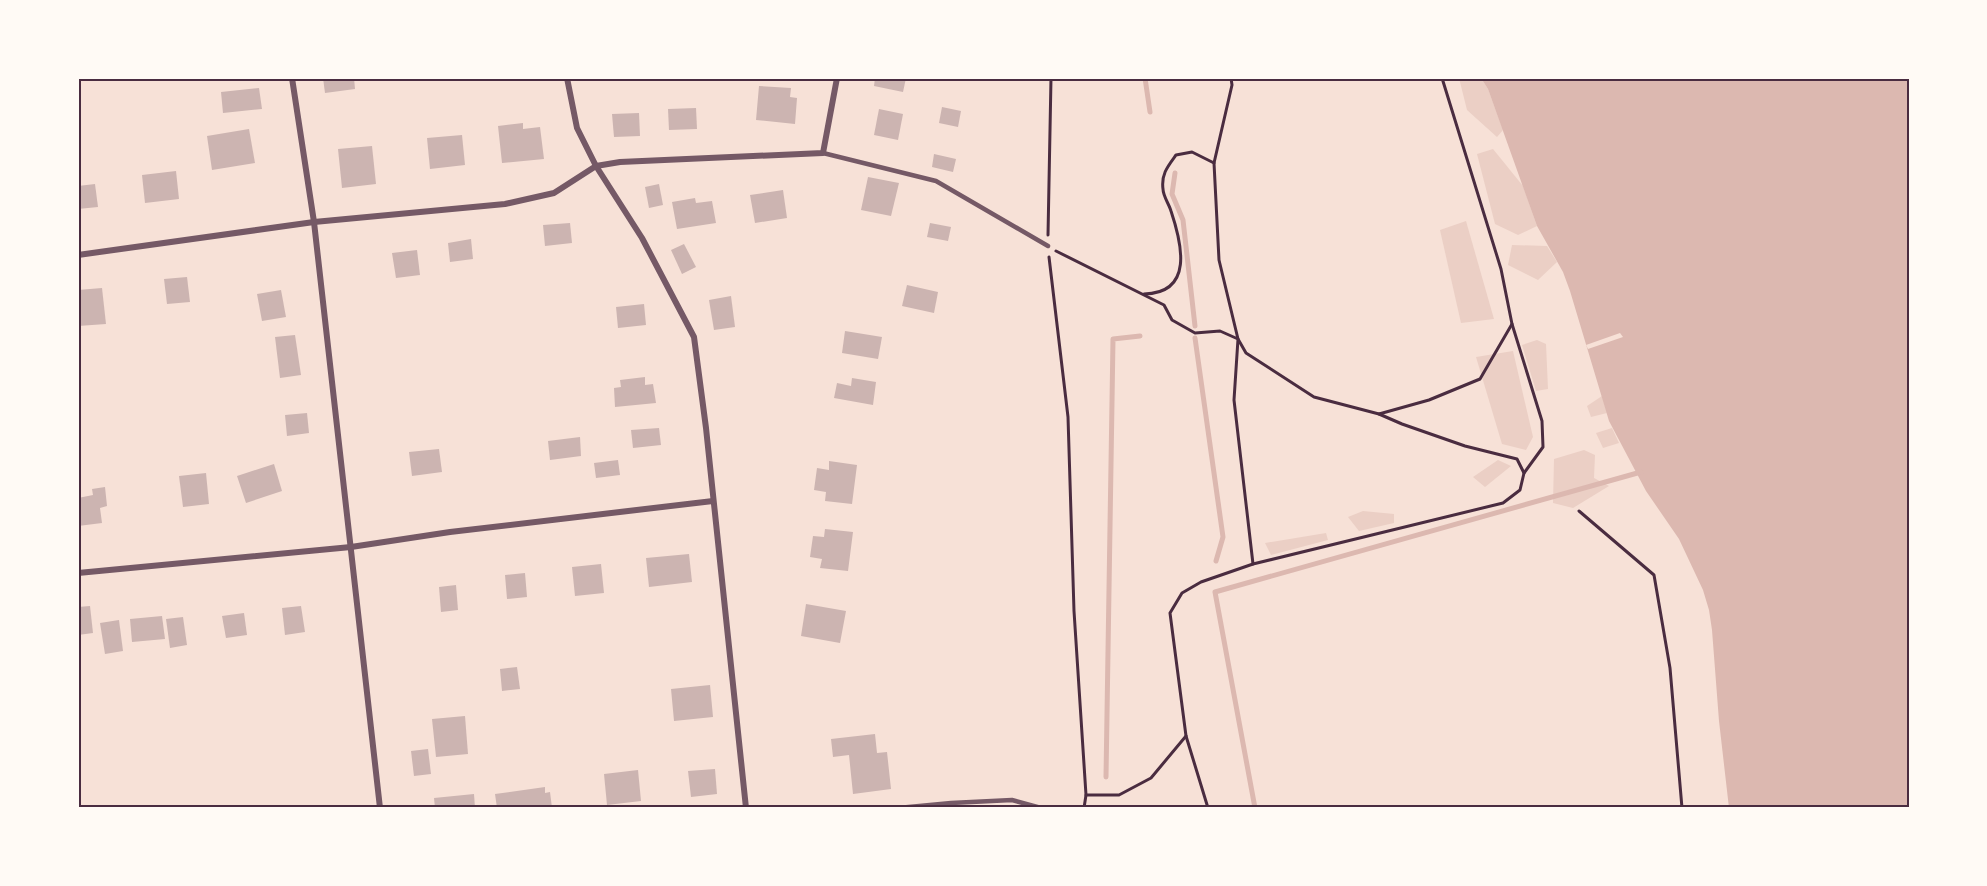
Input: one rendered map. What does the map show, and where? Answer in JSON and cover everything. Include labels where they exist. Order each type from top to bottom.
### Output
[{"type":"street","points":[[292,78],[314,222],[380,808]]},
{"type":"street","points":[[567,78],[577,128],[596,166],[642,238],[694,337],[706,428],[746,808]]},
{"type":"street","points":[[78,255],[314,222],[505,204],[554,193],[596,166],[620,162],[823,153],[837,78]]},
{"type":"street","points":[[78,573],[351,547],[450,532],[713,501]]},
{"type":"lane","points":[[823,153],[936,181],[1048,246]]},
{"type":"lane","points":[[898,808],[1012,800],[1041,808]]},
{"type":"path","points":[[1051,78],[1048,246],[1068,417],[1074,611],[1086,795],[1084,808]]},
{"type":"path","points":[[1231,78],[1232,85],[1214,163],[1219,260],[1238,339],[1246,353],[1314,397],[1379,414],[1465,446],[1516,459],[1524,473]]},
{"type":"path","points":[[1208,808],[1186,736],[1170,613],[1182,593],[1201,582],[1253,564],[1503,503],[1520,490],[1524,473],[1543,447],[1542,421],[1512,324],[1501,269],[1442,78]]},
{"type":"path","points":[[1143,294],[1156,294],[1171,288],[1181,273],[1179,238],[1163,191],[1163,172],[1176,155],[1192,152],[1214,163]]},
{"type":"path","points":[[1048,246],[1164,305],[1172,320],[1195,333],[1220,331],[1238,339]]},
{"type":"path","points":[[1379,414],[1429,400],[1480,379],[1512,324]]},
{"type":"path","points":[[1238,339],[1234,400],[1253,564]]},
{"type":"path","points":[[1579,511],[1654,575],[1671,668],[1682,808]]},
{"type":"path","points":[[1086,795],[1119,795],[1151,778],[1186,736]]},
{"type":"shaded area","points":[[1459,78],[1481,78],[1488,89],[1503,130],[1497,137],[1467,110]]},
{"type":"shaded area","points":[[1481,78],[1909,78],[1909,808],[1729,808],[1712,630],[1703,590],[1679,539],[1646,491],[1609,421],[1563,272],[1537,226],[1488,89]]},
{"type":"shaded area","points":[[1493,149],[1523,186],[1537,226],[1518,235],[1495,224],[1477,154]]},
{"type":"shaded area","points":[[1466,221],[1494,319],[1461,323],[1440,230]]},
{"type":"shaded area","points":[[1512,245],[1547,246],[1557,262],[1538,280],[1508,265]]},
{"type":"shaded area","points":[[1537,340],[1546,344],[1548,389],[1536,391],[1522,345]]},
{"type":"shaded area","points":[[1513,351],[1533,437],[1526,450],[1502,444],[1476,357]]},
{"type":"shaded area","points":[[1602,396],[1607,413],[1591,417],[1587,406]]},
{"type":"shaded area","points":[[1612,428],[1619,443],[1603,448],[1596,433]]},
{"type":"shaded area","points":[[1584,450],[1595,455],[1594,478],[1609,486],[1573,508],[1553,503],[1554,459]]},
{"type":"shaded area","points":[[1498,460],[1511,466],[1485,487],[1473,477]]},
{"type":"shaded area","points":[[1363,511],[1394,514],[1394,523],[1359,531],[1348,517]]},
{"type":"shaded area","points":[[1326,533],[1328,540],[1271,555],[1265,543]]},
{"type":"pier","points":[[1620,333],[1623,337],[1588,349],[1586,345]]},
{"type":"building","points":[[323,78],[354,78],[355,89],[325,93]]},
{"type":"building","points":[[875,78],[906,78],[903,92],[874,86]]},
{"type":"building","points":[[759,86],[791,88],[790,97],[797,98],[795,124],[756,120]]},
{"type":"building","points":[[259,88],[262,109],[223,113],[221,92]]},
{"type":"building","points":[[942,107],[961,111],[958,127],[939,123]]},
{"type":"building","points":[[696,108],[697,129],[669,130],[668,109]]},
{"type":"building","points":[[879,109],[903,114],[898,140],[874,135]]},
{"type":"building","points":[[639,113],[640,136],[614,137],[612,114]]},
{"type":"building","points":[[523,123],[523,129],[540,127],[544,159],[502,163],[498,126]]},
{"type":"building","points":[[249,129],[255,163],[212,170],[207,136]]},
{"type":"building","points":[[462,135],[465,165],[430,169],[427,138]]},
{"type":"building","points":[[372,146],[376,184],[342,188],[338,149]]},
{"type":"building","points":[[934,154],[956,159],[953,172],[932,167]]},
{"type":"building","points":[[176,171],[179,199],[145,203],[142,175]]},
{"type":"building","points":[[868,177],[899,183],[891,216],[861,210]]},
{"type":"building","points":[[95,184],[98,207],[78,209],[78,186]]},
{"type":"building","points":[[659,184],[663,205],[649,208],[645,187]]},
{"type":"building","points":[[783,190],[787,218],[755,223],[750,195]]},
{"type":"building","points":[[695,198],[696,203],[712,201],[716,223],[677,229],[672,202]]},
{"type":"building","points":[[570,223],[572,243],[545,246],[543,225]]},
{"type":"building","points":[[930,223],[951,227],[948,241],[927,237]]},
{"type":"building","points":[[471,239],[473,259],[450,262],[448,243]]},
{"type":"building","points":[[684,244],[696,267],[682,274],[671,250]]},
{"type":"building","points":[[417,250],[420,275],[396,278],[392,253]]},
{"type":"building","points":[[187,277],[190,302],[167,304],[164,279]]},
{"type":"building","points":[[907,285],[938,292],[934,313],[902,306]]},
{"type":"building","points":[[102,288],[106,324],[78,326],[78,290]]},
{"type":"building","points":[[281,290],[286,317],[262,321],[257,294]]},
{"type":"building","points":[[731,296],[735,327],[714,330],[709,300]]},
{"type":"building","points":[[644,304],[646,325],[618,328],[616,307]]},
{"type":"building","points":[[845,331],[882,337],[878,359],[842,353]]},
{"type":"building","points":[[295,335],[301,375],[280,378],[275,337]]},
{"type":"building","points":[[645,377],[645,385],[653,384],[656,403],[615,407],[614,388],[621,387],[620,380]]},
{"type":"building","points":[[852,378],[876,382],[873,405],[834,398],[837,383],[851,386]]},
{"type":"building","points":[[307,413],[309,433],[287,436],[285,415]]},
{"type":"building","points":[[659,428],[661,445],[633,448],[631,430]]},
{"type":"building","points":[[580,437],[581,456],[550,460],[548,441]]},
{"type":"building","points":[[439,449],[442,472],[412,476],[409,452]]},
{"type":"building","points":[[618,460],[620,475],[596,478],[594,463]]},
{"type":"building","points":[[829,461],[857,465],[852,504],[825,501],[826,492],[814,490],[817,468],[829,470]]},
{"type":"building","points":[[274,464],[282,491],[246,503],[237,476]]},
{"type":"building","points":[[206,473],[209,504],[183,507],[179,476]]},
{"type":"building","points":[[105,487],[107,506],[100,508],[102,523],[78,526],[78,498],[93,495],[92,489]]},
{"type":"building","points":[[825,529],[853,532],[848,571],[820,568],[822,559],[810,557],[813,536],[824,537]]},
{"type":"building","points":[[689,554],[692,582],[649,587],[646,558]]},
{"type":"building","points":[[601,564],[604,593],[575,596],[572,567]]},
{"type":"building","points":[[525,573],[527,597],[507,599],[505,575]]},
{"type":"building","points":[[456,585],[458,610],[441,612],[439,587]]},
{"type":"building","points":[[806,604],[846,611],[840,643],[801,636]]},
{"type":"building","points":[[90,606],[93,633],[78,635],[78,607]]},
{"type":"building","points":[[301,606],[305,632],[285,635],[282,608]]},
{"type":"building","points":[[244,613],[247,635],[226,638],[222,616]]},
{"type":"building","points":[[162,616],[165,639],[132,642],[130,619]]},
{"type":"building","points":[[183,617],[187,645],[170,648],[166,619]]},
{"type":"building","points":[[119,620],[123,651],[105,654],[100,623]]},
{"type":"building","points":[[517,667],[520,689],[502,691],[500,669]]},
{"type":"building","points":[[710,685],[713,717],[674,721],[671,689]]},
{"type":"building","points":[[465,716],[468,754],[436,757],[432,719]]},
{"type":"building","points":[[875,734],[877,753],[887,752],[891,789],[853,794],[849,755],[833,757],[831,739]]},
{"type":"building","points":[[428,749],[431,774],[414,776],[411,751]]},
{"type":"building","points":[[715,769],[717,794],[691,797],[688,771]]},
{"type":"building","points":[[638,770],[641,801],[607,805],[604,774]]},
{"type":"building","points":[[545,787],[545,793],[550,792],[552,808],[497,808],[495,794]]},
{"type":"building","points":[[474,794],[475,808],[435,808],[434,798]]},
{"type":"waterway","points":[[1145,78],[1150,112]]},
{"type":"waterway","points":[[1175,173],[1172,194],[1183,220],[1195,326]]},
{"type":"waterway","points":[[1106,777],[1113,339],[1140,336]]},
{"type":"waterway","points":[[1195,338],[1223,537],[1216,561]]},
{"type":"waterway","points":[[1255,808],[1215,592],[1641,472]]}]
